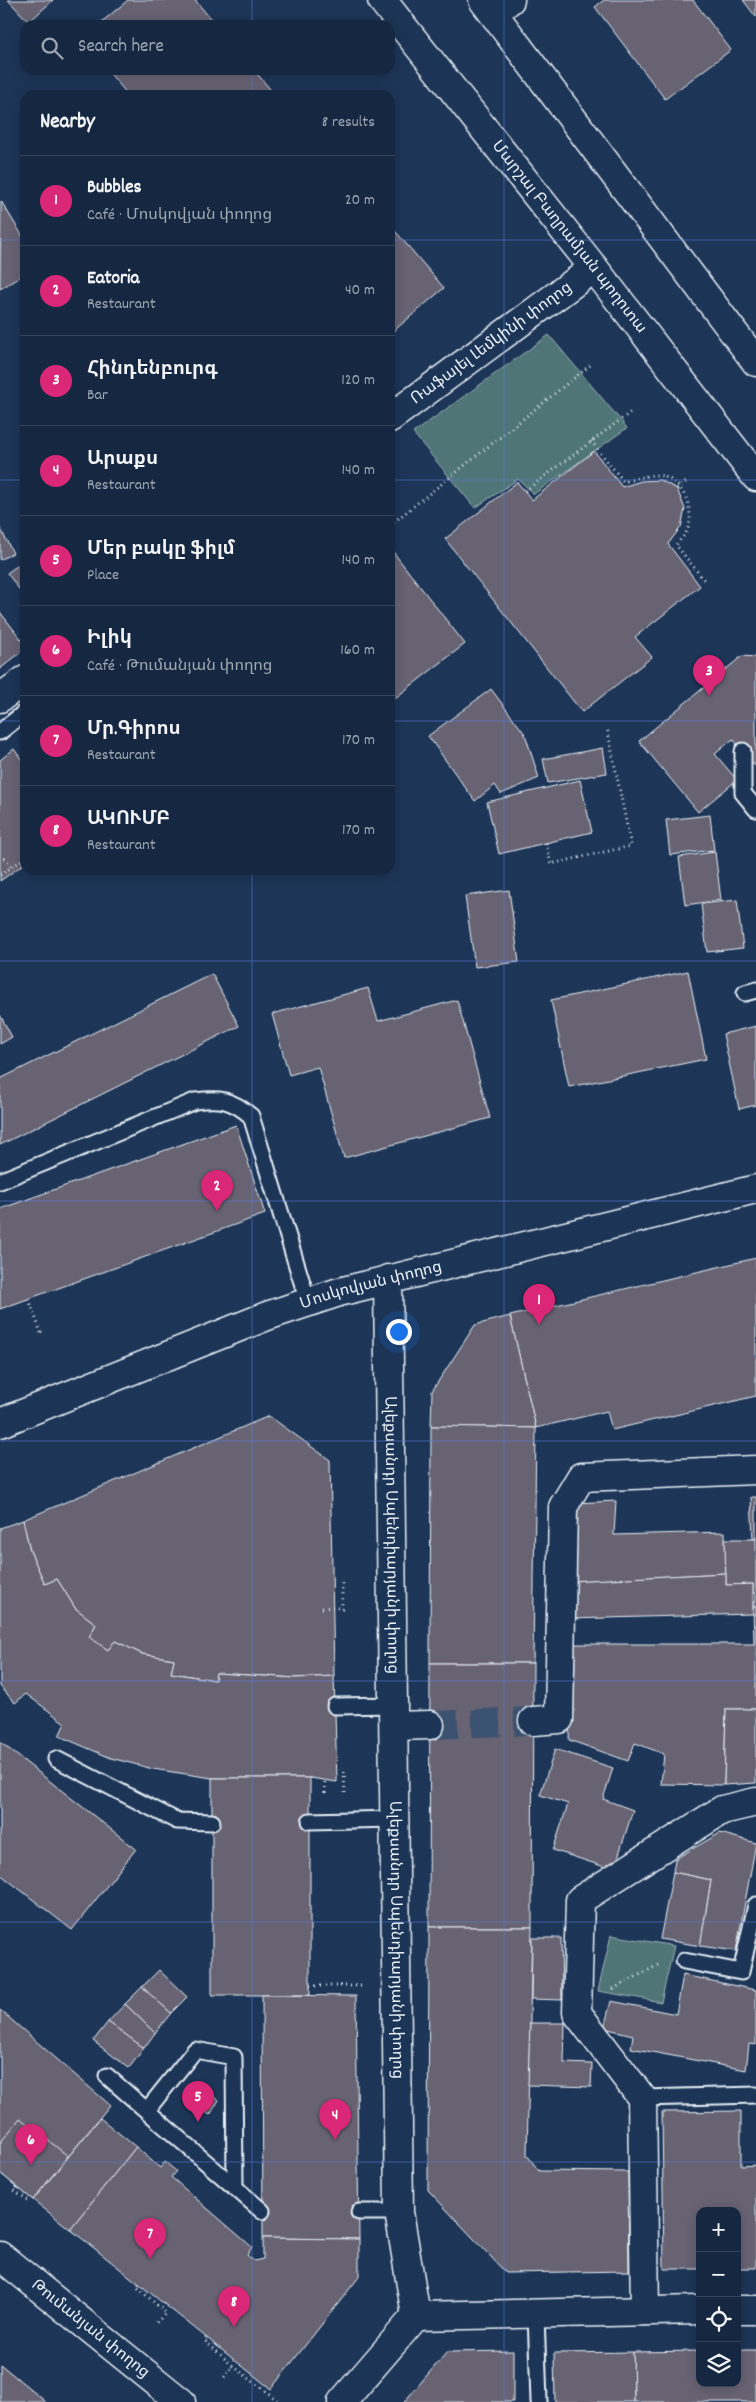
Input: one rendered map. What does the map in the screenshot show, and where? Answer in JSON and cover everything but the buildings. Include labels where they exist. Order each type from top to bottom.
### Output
[{"type":"street","name":"Մարշալ Բաղրամյան պողոտա","points":[[382,0],[756,477]]},
{"type":"street","points":[[495,4],[756,362]]},
{"type":"street","name":"Ռաֆայել Լեմկինի փողոց","points":[[395,414],[594,268]]},
{"type":"street","points":[[0,698],[20,684]]},
{"type":"street","name":"Մոսկովյան փողոց","points":[[0,1423],[267,1316],[308,1302],[388,1279],[756,1189]]},
{"type":"street","name":"Ալեքսանդր Սպենդիարյանի փողոց","points":[[388,1279],[399,2212],[416,2316]]},
{"type":"street","points":[[533,1721],[559,1719],[563,1507],[581,1477],[756,1470]]},
{"type":"street","points":[[394,1716],[430,1725]]},
{"type":"street","points":[[645,2311],[642,2098],[577,2013],[580,1900],[722,1810],[756,1802]]},
{"type":"street","name":"Թումանյան փողոց","points":[[0,2256],[181,2402]]},
{"type":"street","points":[[342,2402],[416,2316],[696,2310]]},
{"type":"street","points":[[741,2310],[756,2310]]},
{"type":"lane","points":[[0,732],[20,716]]},
{"type":"lane","points":[[743,751],[743,793],[756,810]]},
{"type":"lane","points":[[0,1181],[195,1101],[216,1098],[236,1104],[251,1116],[308,1302]]},
{"type":"lane","points":[[335,1706],[394,1716]]},
{"type":"lane","points":[[56,1759],[177,1822],[212,1822]]},
{"type":"lane","points":[[310,1821],[395,1819]]},
{"type":"lane","points":[[684,1961],[741,1972],[756,1905]]},
{"type":"lane","points":[[147,2110],[195,2050],[234,2057],[235,2187]]},
{"type":"lane","points":[[106,2076],[262,2211]]},
{"type":"lane","points":[[642,2098],[756,2095]]},
{"type":"lane","points":[[359,2212],[399,2212]]},
{"type":"lane","points":[[536,2314],[539,2402]]},
{"type":"path","points":[[395,521],[593,363]]},
{"type":"path","points":[[525,491],[631,412]]},
{"type":"path","points":[[590,441],[624,482],[641,477],[662,476],[679,488],[690,510],[686,532],[676,545],[704,580]]},
{"type":"path","points":[[679,488],[686,482]]},
{"type":"path","points":[[546,843],[551,864],[631,846],[607,727]]},
{"type":"path","points":[[4,858],[12,867]]},
{"type":"path","points":[[0,876],[20,861]]},
{"type":"path","points":[[29,1299],[41,1333]]},
{"type":"path","points":[[322,1608],[333,1607],[342,1609],[342,1582]]},
{"type":"path","points":[[577,2013],[606,1993],[672,1958],[684,1961]]},
{"type":"path","points":[[310,1986],[372,1986]]},
{"type":"path","points":[[17,2187],[14,2190],[30,2202]]},
{"type":"path","points":[[139,2284],[137,2287],[166,2313],[154,2325]]},
{"type":"path","points":[[206,2338],[204,2340],[276,2400]]},
{"type":"path","points":[[222,2380],[234,2366]]},
{"type":"green space","points":[[549,335],[627,428],[534,494],[518,479],[475,508],[413,433]]},
{"type":"green space","points":[[611,1935],[674,1946],[661,2002],[598,1991]]},
{"type":"tunnel","points":[[430,1725],[533,1721]]},
{"type":"place","name":"Հինդենբուրգ","points":[[709,696]]},
{"type":"place","name":"Eatoria","points":[[217,1211]]},
{"type":"place","name":"Bubbles","points":[[539,1325]]},
{"type":"place","name":"Մեր բակը ֆիլմ","points":[[198,2122]]},
{"type":"place","name":"Արաքս","points":[[335,2140]]},
{"type":"place","name":"Իլիկ","points":[[31,2165]]},
{"type":"place","name":"Մր.Գիրոս","points":[[150,2259]]},
{"type":"place","name":"ԱԿՈՒՄԲ","points":[[234,2327]]}]
